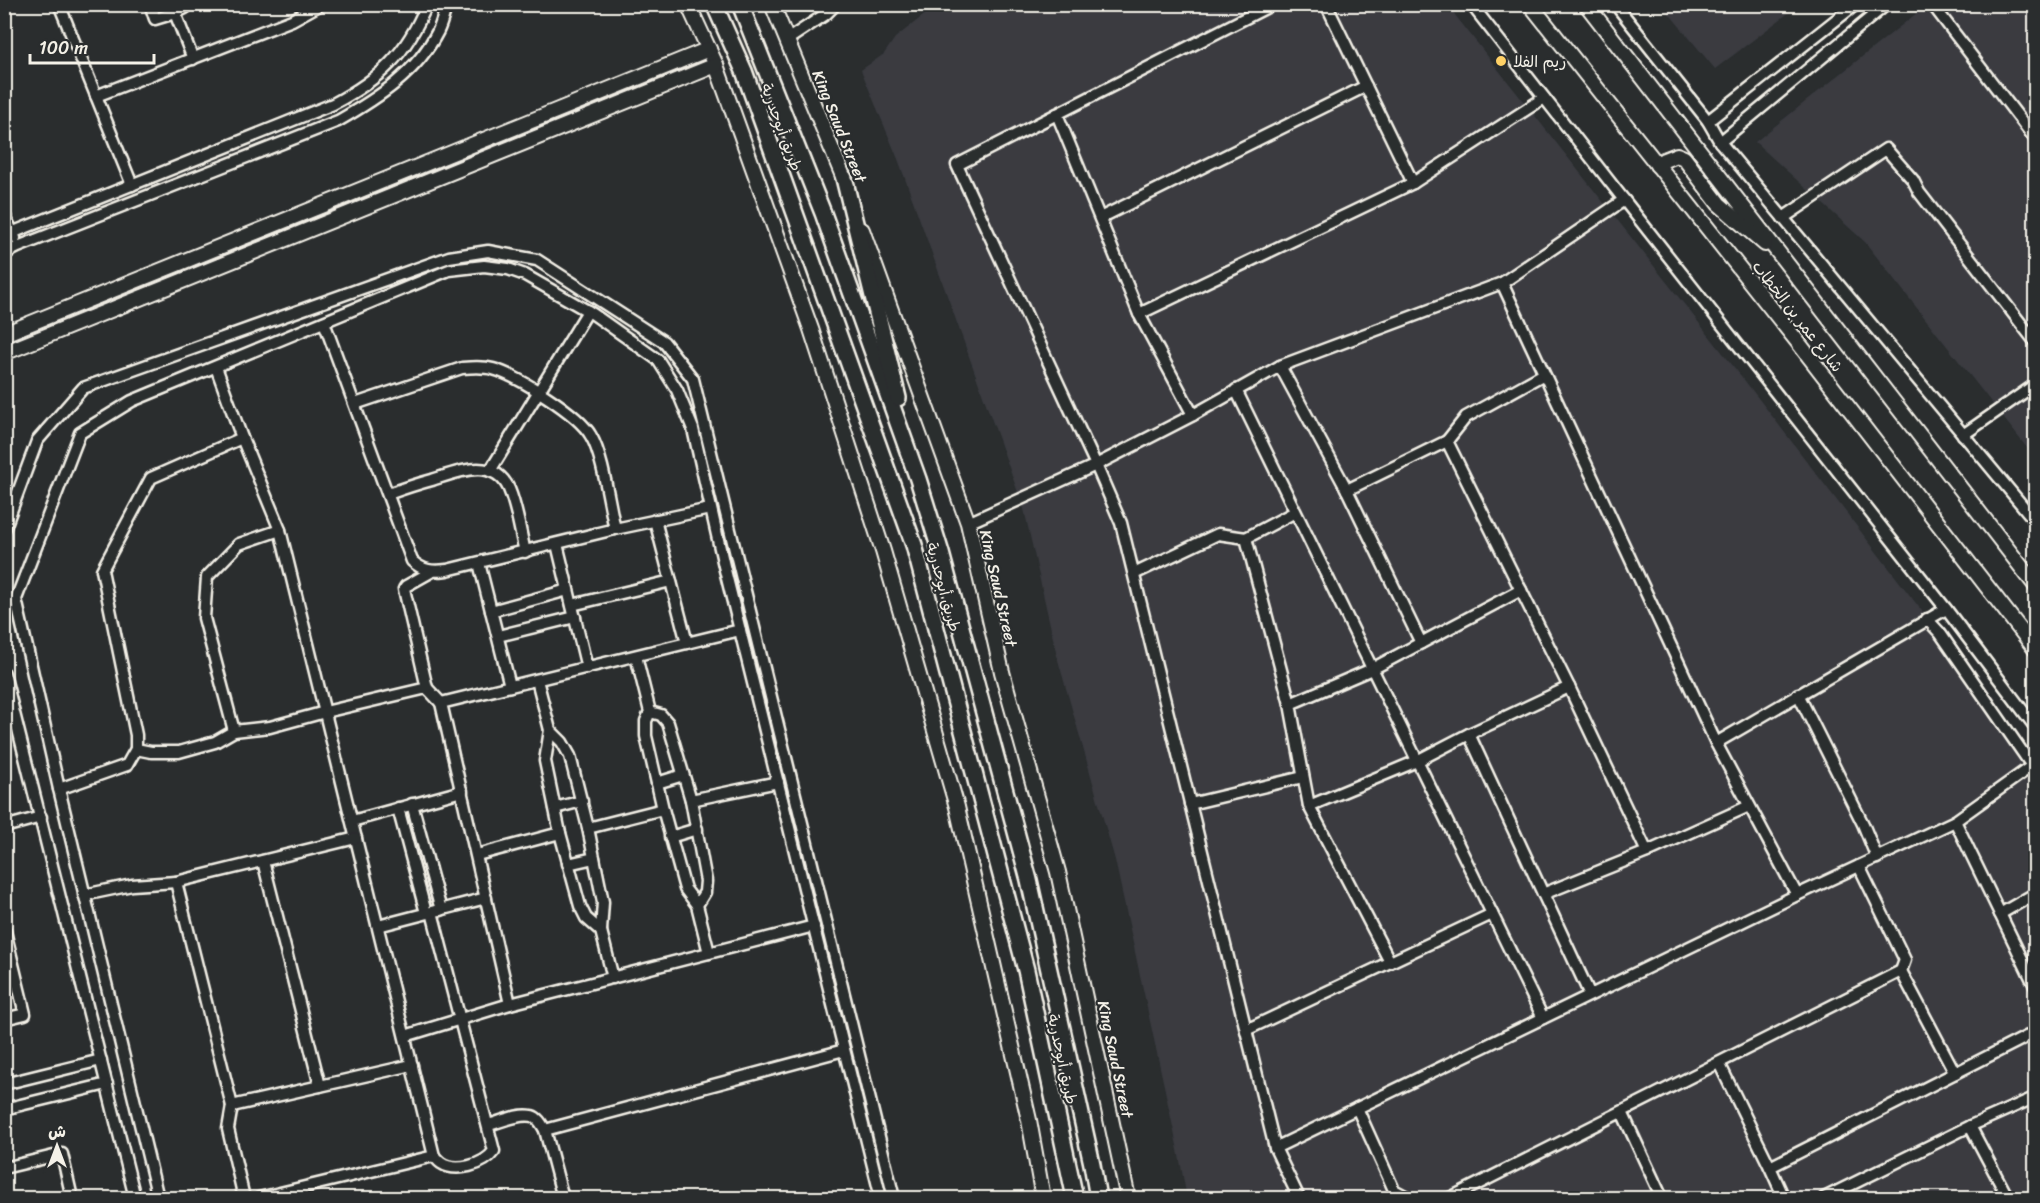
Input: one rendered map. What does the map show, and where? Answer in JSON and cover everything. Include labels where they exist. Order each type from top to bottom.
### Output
[{"type":"highway","name":"طريق أبوحدرية","points":[[714,4],[744,71],[914,545],[1026,970],[1075,1198]]},
{"type":"highway","name":"طريق أبوحدرية","points":[[740,4],[823,213],[918,479],[941,553],[1029,880],[1098,1198]]},
{"type":"highway","points":[[844,178],[918,479]]},
{"type":"highway","points":[[1092,1164],[1105,1198]]},
{"type":"main road","points":[[688,4],[716,65],[812,329],[884,551],[957,807],[1029,1120],[1043,1198]]},
{"type":"main road","name":"King Saud Street","points":[[772,4],[844,178],[968,523],[1002,672],[1058,872],[1128,1198]]},
{"type":"main road","name":"شارع عمر بن الخطاب","points":[[1530,4],[1797,341],[2036,650]]},
{"type":"main road","name":"شارع عمر بن الخطاب","points":[[1586,4],[2036,586]]},
{"type":"main road","points":[[4,334],[709,49]]},
{"type":"main road","points":[[4,353],[716,65]]},
{"type":"main road","points":[[1657,165],[1677,155],[1684,158],[1719,204],[1791,267]]},
{"type":"street","points":[[59,4],[132,185]]},
{"type":"street","points":[[150,4],[155,19],[184,7],[193,59]]},
{"type":"street","points":[[96,96],[292,20],[321,4]]},
{"type":"street","points":[[8,235],[333,104],[363,88],[398,56],[415,30],[427,4]]},
{"type":"street","points":[[4,254],[338,121],[381,96],[415,67],[438,31],[447,4]]},
{"type":"street","points":[[787,40],[826,14],[836,4]]},
{"type":"street","points":[[1273,4],[957,165],[1121,523],[1275,1148],[1299,1198]]},
{"type":"street","points":[[1326,4],[1413,183]]},
{"type":"street","points":[[1471,4],[1946,609],[2036,728]]},
{"type":"street","points":[[1616,4],[1708,121],[1720,142],[2036,522]]},
{"type":"street","points":[[1708,121],[1856,4]]},
{"type":"street","points":[[1720,142],[1887,4]]},
{"type":"street","points":[[1932,4],[2036,140]]},
{"type":"street","points":[[1100,218],[1365,86]]},
{"type":"street","points":[[1139,314],[1413,183],[1544,98]]},
{"type":"street","points":[[1058,114],[1139,314],[1193,415]]},
{"type":"street","points":[[1783,218],[1886,149],[1913,180],[1919,192],[2036,343]]},
{"type":"street","points":[[968,523],[1096,465],[1193,415],[1280,366],[1502,283],[1624,200]]},
{"type":"street","points":[[4,214],[8,235],[18,247]]},
{"type":"street","points":[[4,530],[37,441],[82,388],[449,257],[488,251],[537,260],[664,342],[693,379],[894,1198]]},
{"type":"street","points":[[158,1198],[84,895],[16,598],[80,433],[132,401],[449,270],[484,266],[508,269],[525,275],[588,311],[658,360],[677,390],[693,429],[710,508],[881,1198]]},
{"type":"street","points":[[1502,283],[1716,743],[1797,895]]},
{"type":"street","points":[[490,471],[588,311]]},
{"type":"street","points":[[324,322],[412,561],[420,568],[431,572]]},
{"type":"street","points":[[355,404],[462,368],[477,366],[493,369],[538,391],[581,423],[591,436],[597,452],[615,529]]},
{"type":"street","points":[[1280,366],[1347,490],[1421,643]]},
{"type":"street","points":[[216,367],[280,530],[434,1156],[441,1163],[458,1167],[480,1163],[489,1158],[494,1151],[433,912],[412,804]]},
{"type":"street","points":[[1347,490],[1447,441],[1466,417],[1544,374]]},
{"type":"street","points":[[1963,435],[2036,384]]},
{"type":"street","points":[[1236,390],[1543,1018]]},
{"type":"street","points":[[59,789],[127,765],[136,749],[136,735],[102,570],[151,478],[242,438]]},
{"type":"street","points":[[1447,441],[1569,687],[1647,852]]},
{"type":"street","points":[[388,494],[466,469],[483,468],[497,474],[508,487],[525,552]]},
{"type":"street","points":[[4,498],[17,494]]},
{"type":"street","points":[[510,1004],[441,703],[427,688],[404,589],[431,572],[479,563],[710,508]]},
{"type":"street","points":[[1134,574],[1218,534],[1246,538],[1295,512]]},
{"type":"street","points":[[655,520],[687,643]]},
{"type":"street","points":[[234,731],[204,618],[207,577],[239,544],[280,530]]},
{"type":"street","points":[[1246,538],[1290,704],[1309,806],[1390,962]]},
{"type":"street","points":[[557,544],[587,668]]},
{"type":"street","points":[[479,563],[510,686]]},
{"type":"street","points":[[498,636],[671,581]]},
{"type":"street","points":[[491,611],[568,590]]},
{"type":"street","points":[[1290,704],[1372,669],[1521,590]]},
{"type":"street","points":[[1716,743],[1946,609]]},
{"type":"street","points":[[1275,1148],[1955,821],[2034,764],[1940,633],[1927,619]]},
{"type":"street","points":[[441,703],[740,630]]},
{"type":"street","points":[[636,656],[650,712],[645,728],[663,809],[685,888],[697,905],[709,953]]},
{"type":"street","points":[[4,673],[135,1198]]},
{"type":"street","points":[[537,680],[550,730],[545,760],[568,864],[580,906],[586,918],[602,931]]},
{"type":"street","points":[[1309,806],[1417,761],[1569,687]]},
{"type":"street","points":[[136,749],[152,752],[179,752],[215,742],[234,731],[270,727],[427,688]]},
{"type":"street","points":[[1798,694],[1863,824],[1877,858]]},
{"type":"street","points":[[650,712],[662,715],[668,723],[691,800],[706,881],[705,892],[697,905]]},
{"type":"street","points":[[550,730],[562,742],[570,756],[582,801],[603,902],[602,931],[613,978]]},
{"type":"street","points":[[1469,734],[1590,996]]},
{"type":"street","points":[[657,783],[683,775]]},
{"type":"street","points":[[1190,804],[1304,777]]},
{"type":"street","points":[[691,800],[778,782]]},
{"type":"street","points":[[352,821],[462,791]]},
{"type":"street","points":[[555,808],[582,801]]},
{"type":"street","points":[[1543,894],[1647,852],[1749,806]]},
{"type":"street","points":[[398,808],[433,912]]},
{"type":"street","points":[[588,828],[663,809]]},
{"type":"street","points":[[4,827],[40,818]]},
{"type":"street","points":[[1955,821],[2036,988]]},
{"type":"street","points":[[670,837],[697,829]]},
{"type":"street","points":[[477,855],[560,833]]},
{"type":"street","points":[[84,895],[132,885],[176,882],[356,838]]},
{"type":"street","points":[[568,864],[594,858]]},
{"type":"street","points":[[263,861],[320,1086]]},
{"type":"street","points":[[1450,1198],[1901,971],[1905,960],[1859,866]]},
{"type":"street","points":[[176,882],[232,1106],[228,1129],[244,1198]]},
{"type":"street","points":[[2000,914],[2035,895]]},
{"type":"street","points":[[378,926],[486,898]]},
{"type":"street","points":[[1246,1030],[1492,914]]},
{"type":"street","points":[[405,1036],[510,1004],[814,926]]},
{"type":"street","points":[[4,927],[25,1014],[4,1019]]},
{"type":"street","points":[[1901,971],[1955,1073]]},
{"type":"street","points":[[1770,1167],[2036,1032]]},
{"type":"street","points":[[545,1130],[844,1050]]},
{"type":"street","points":[[4,1084],[101,1060]]},
{"type":"street","points":[[1719,1063],[1784,1198]]},
{"type":"street","points":[[232,1106],[412,1065]]},
{"type":"street","points":[[4,1109],[107,1084]]},
{"type":"street","points":[[1824,1198],[1970,1126],[2036,1097]]},
{"type":"street","points":[[1357,1108],[1394,1190],[1409,1198]]},
{"type":"street","points":[[1622,1112],[1662,1198]]},
{"type":"street","points":[[488,1125],[531,1116],[539,1120],[545,1130],[563,1198]]},
{"type":"street","points":[[1970,1126],[2008,1198]]},
{"type":"street","points":[[4,1168],[62,1154],[72,1198]]},
{"type":"street","points":[[259,1198],[434,1156]]},
{"type":"shaded area","points":[[937,5],[1447,5],[1745,381],[2035,758],[2035,1198],[1187,1198],[1115,860],[1058,660],[1024,509],[898,159],[861,70],[884,54],[895,38]]},
{"type":"shaded area","points":[[1662,5],[1799,5],[1715,69]]},
{"type":"shaded area","points":[[1927,5],[2035,5],[2035,458],[1865,242],[1755,142]]},
{"type":"place","name":"ريم الفلا","points":[[1501,61]]}]
